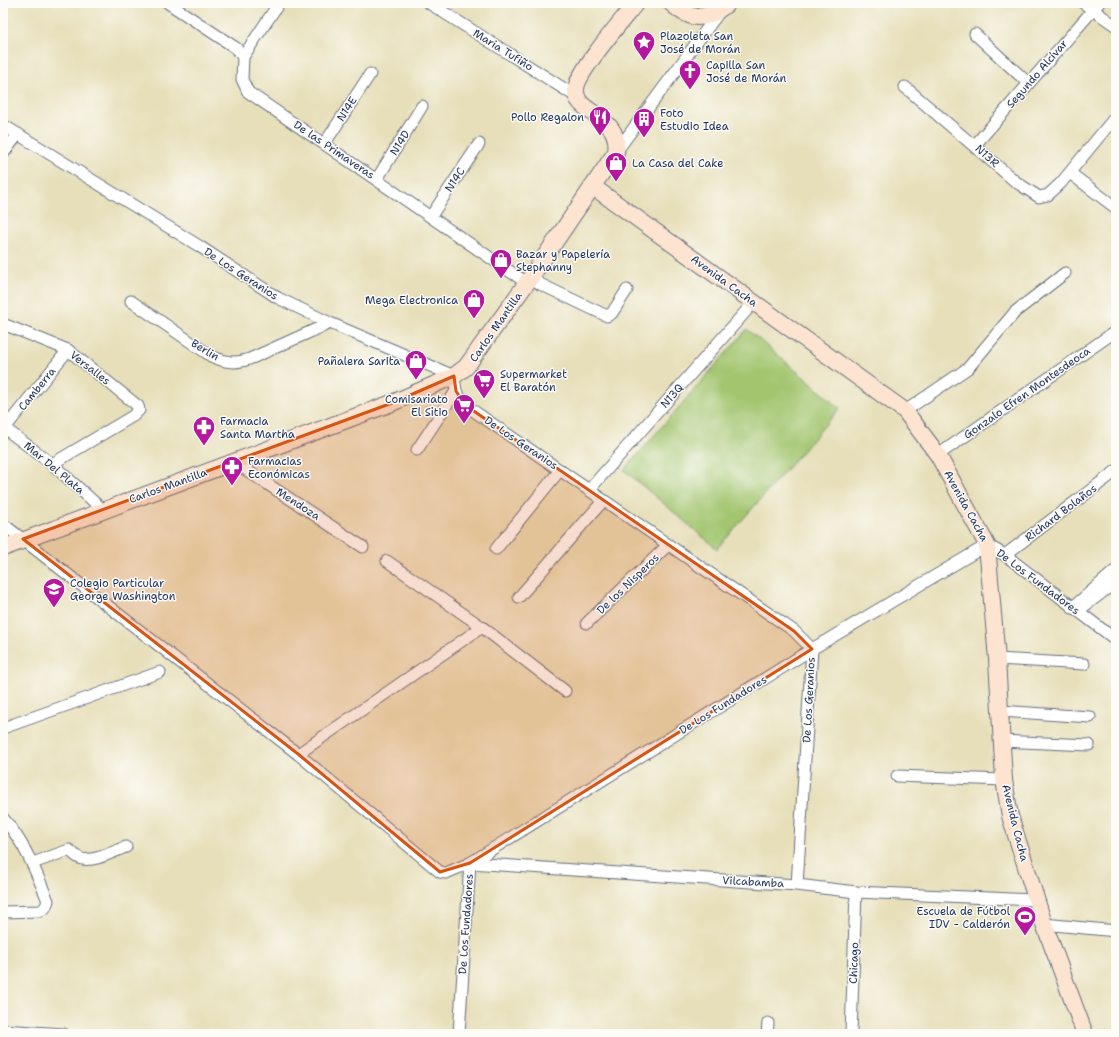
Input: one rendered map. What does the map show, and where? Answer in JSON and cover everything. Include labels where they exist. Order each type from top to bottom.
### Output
[{"type":"street","points":[[174,4],[236,48],[244,57],[279,3]]},
{"type":"street","name":"Maria Tufiño","points":[[428,3],[577,97]]},
{"type":"street","points":[[616,152],[617,143],[614,130],[584,105],[577,97],[576,89],[578,81],[587,66],[636,3]]},
{"type":"street","points":[[671,3],[689,16],[695,17],[708,16],[725,6]]},
{"type":"street","points":[[1083,3],[1096,7],[1116,26]]},
{"type":"street","points":[[616,152],[725,6]]},
{"type":"street","name":"Segundo Alcívar","points":[[975,145],[1096,7]]},
{"type":"street","points":[[975,34],[1028,83]]},
{"type":"street","name":"De las Primaveras","points":[[244,57],[242,79],[248,92],[431,216],[529,280],[607,316],[612,313],[627,290]]},
{"type":"street","name":"N14E","points":[[325,143],[370,74]]},
{"type":"street","name":"N13R","points":[[905,87],[975,145],[1016,182],[1039,197],[1048,195],[1070,173]]},
{"type":"street","name":"N14D","points":[[377,179],[422,106]]},
{"type":"street","points":[[1116,116],[1070,173],[1116,208]]},
{"type":"street","name":"De Los Geranios","points":[[3,125],[199,246],[278,298],[455,383],[465,405],[794,631],[812,649],[797,885]]},
{"type":"street","points":[[3,154],[18,134]]},
{"type":"street","name":"N14C","points":[[431,216],[479,144]]},
{"type":"street","name":"Carlos Mantilla","points":[[3,548],[392,403],[455,383],[529,280],[616,152]]},
{"type":"street","name":"Avenida Cacha","points":[[592,186],[904,411],[938,455],[987,545],[997,658],[1004,780],[1010,816],[1044,924],[1085,1034]]},
{"type":"street","points":[[904,411],[968,368],[1015,312],[1065,273]]},
{"type":"street","name":"Berlin","points":[[131,301],[211,356],[232,362],[242,362],[330,323]]},
{"type":"street","name":"N13Q","points":[[589,490],[754,302]]},
{"type":"street","name":"Versalles","points":[[3,324],[68,350],[138,406],[139,410],[133,416],[52,464]]},
{"type":"street","name":"Gonzalo Efren Montesdeoca","points":[[938,455],[1114,336]]},
{"type":"street","name":"Camberra","points":[[4,428],[68,350]]},
{"type":"street","points":[[416,450],[455,383]]},
{"type":"street","name":"Mar Del Plata","points":[[4,428],[52,464],[103,510]]},
{"type":"street","name":"Mendoza","points":[[234,462],[363,547]]},
{"type":"street","points":[[496,549],[560,470]]},
{"type":"street","name":"Richard Bolaños","points":[[1005,555],[1116,471]]},
{"type":"street","points":[[519,597],[603,501]]},
{"type":"street","points":[[3,524],[298,754],[440,872],[446,873],[470,863]]},
{"type":"street","name":"De los Nisperos","points":[[587,623],[668,545]]},
{"type":"street","name":"De Los Fundadores","points":[[459,1034],[470,863],[812,649],[987,545],[1005,555],[1116,640]]},
{"type":"street","points":[[387,561],[482,627],[565,691]]},
{"type":"street","points":[[1075,610],[1116,570]]},
{"type":"street","points":[[1075,610],[1116,582]]},
{"type":"street","points":[[298,754],[482,627]]},
{"type":"street","points":[[997,658],[1084,664]]},
{"type":"street","points":[[3,728],[160,672]]},
{"type":"street","points":[[1000,711],[1090,717]]},
{"type":"street","points":[[1002,741],[1089,745]]},
{"type":"street","points":[[897,776],[1004,780]]},
{"type":"street","points":[[3,818],[13,830],[33,863],[48,901],[45,908],[40,910],[3,912]]},
{"type":"street","points":[[33,863],[69,850],[80,859],[92,859],[126,847]]},
{"type":"street","name":"Vilcabamba","points":[[470,863],[797,885],[856,892],[1036,900]]},
{"type":"street","name":"Chicago","points":[[851,1034],[856,892]]},
{"type":"street","points":[[1044,924],[1116,931]]},
{"type":"street","points":[[3,1030],[64,1034]]},
{"type":"highlighted area","points":[[454,376],[456,391],[465,405],[794,631],[812,649],[470,863],[440,872],[298,754],[23,539],[392,403]]},
{"type":"green space","points":[[747,329],[840,408],[717,549],[624,470]]},
{"type":"place","name":"Plazoleta San José de Morán","points":[[644,62]]},
{"type":"place","name":"Capilla San José de Morán","points":[[690,90]]},
{"type":"place","name":"Pollo Regalon","points":[[600,136]]},
{"type":"place","name":"Foto Estudio Idea","points":[[644,138]]},
{"type":"place","name":"La Casa del Cake","points":[[616,182]]},
{"type":"place","name":"Bazar y Papelería Stephanny","points":[[501,280]]},
{"type":"place","name":"Mega Electronica","points":[[474,320]]},
{"type":"place","name":"Pañalera Sarita","points":[[416,380]]},
{"type":"place","name":"Supermarket El Baratón","points":[[484,400]]},
{"type":"place","name":"Comisariato El Sitio","points":[[464,424]]},
{"type":"place","name":"Farmacia Santa Martha","points":[[204,446]]},
{"type":"place","name":"Farmacias Económicas","points":[[232,486]]},
{"type":"place","name":"Colegio Particular George Washington","points":[[54,608]]},
{"type":"place","name":"Escuela de Fútbol IDV - Calderón","points":[[1025,936]]}]
